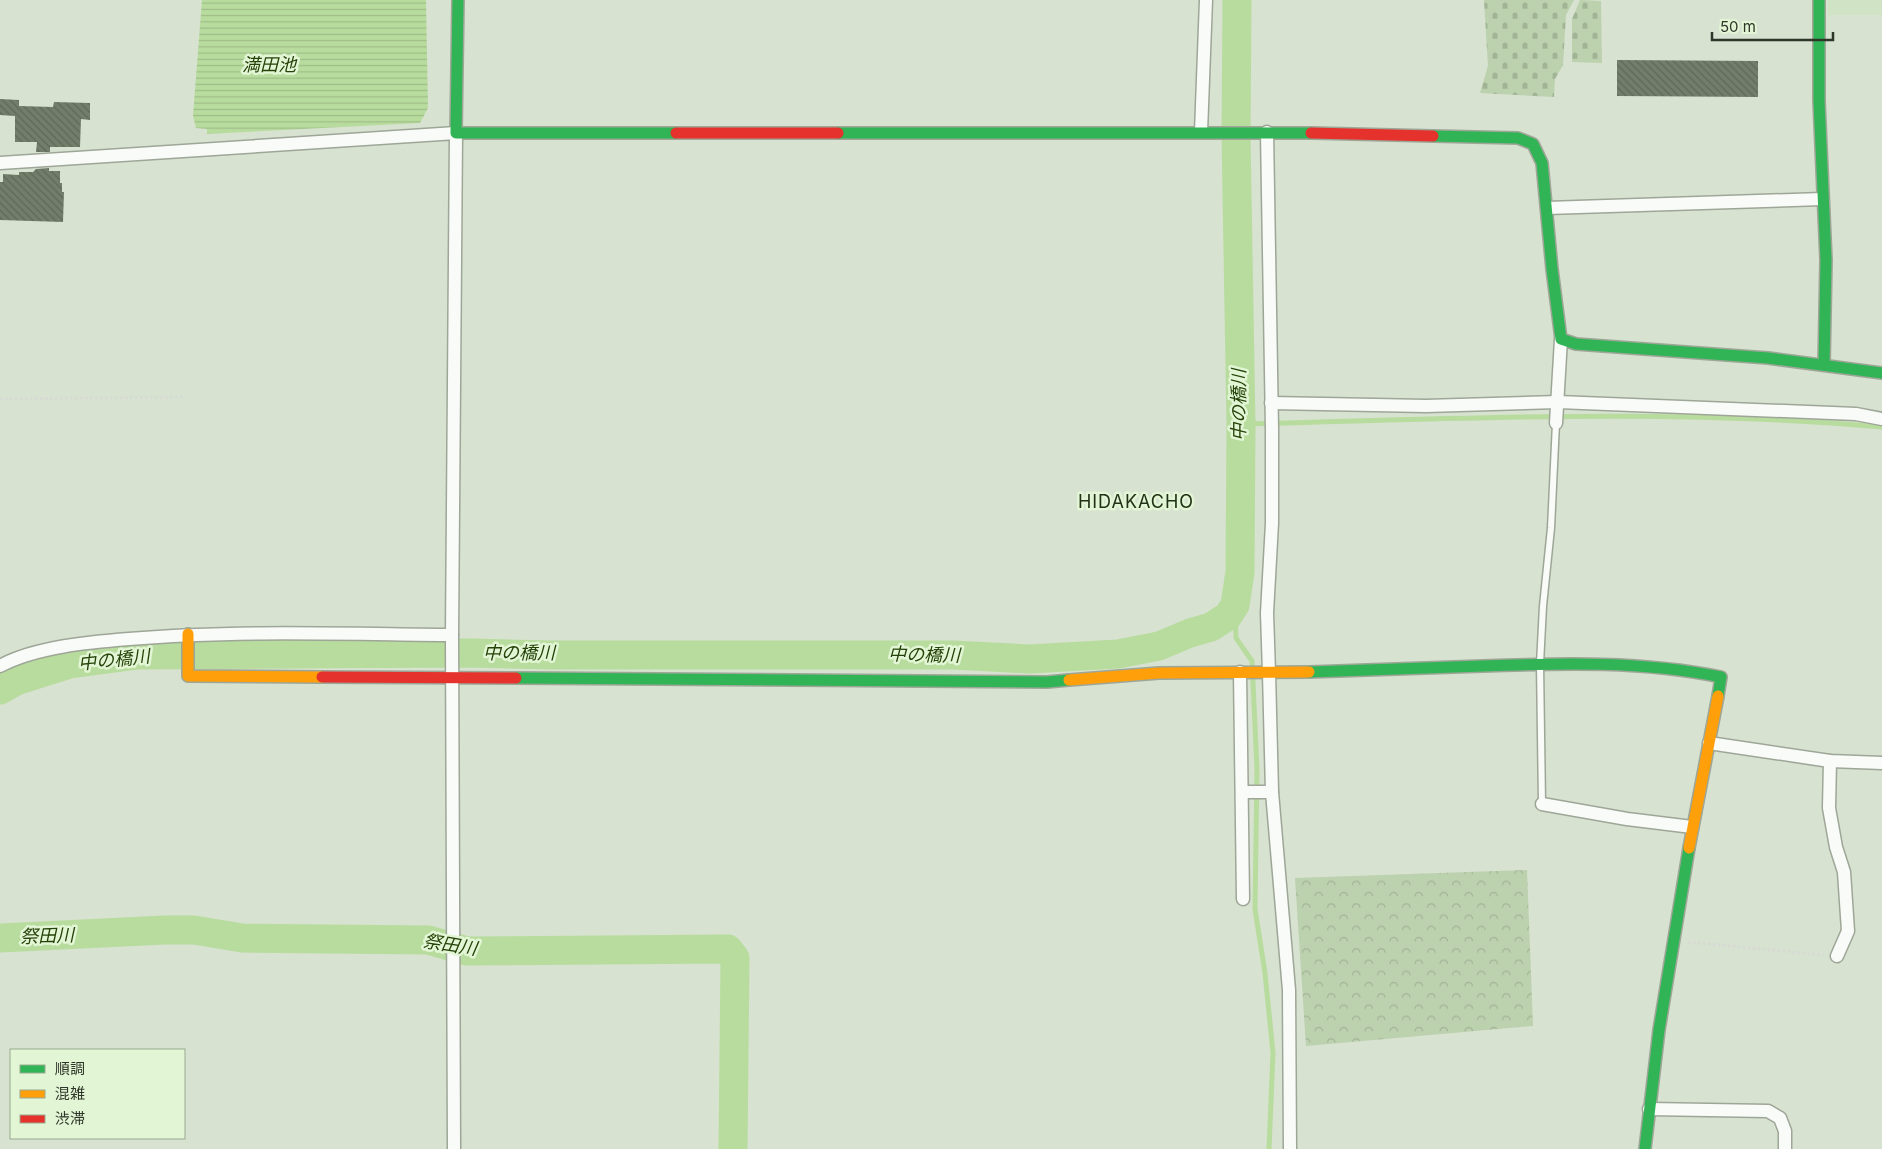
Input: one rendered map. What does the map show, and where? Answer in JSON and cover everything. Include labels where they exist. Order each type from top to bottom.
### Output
[{"type":"street","points":[[454,1149],[452,636],[458,0]]},
{"type":"street","points":[[1201,132],[1206,0]]},
{"type":"street","points":[[1819,0],[1819,101],[1826,260],[1824,365]]},
{"type":"street","points":[[0,163],[456,133],[1267,132],[1518,138],[1533,144],[1542,163],[1561,339],[1556,423]]},
{"type":"street","points":[[1243,900],[1246,792],[1254,672],[1268,613],[1272,523],[1267,132]]},
{"type":"street","points":[[1547,208],[1822,199]]},
{"type":"street","points":[[1561,339],[1576,344],[1768,358],[1882,373]]},
{"type":"street","points":[[1271,407],[1557,405],[1856,414],[1882,419]]},
{"type":"street","points":[[0,666],[39,652],[95,642],[188,637],[452,636]]},
{"type":"street","points":[[188,637],[188,676],[452,675],[1047,682],[1159,673],[1605,664],[1686,670],[1721,677],[1672,940],[1649,1109],[1646,1149]]},
{"type":"street","points":[[1254,672],[1290,990],[1290,1149]]},
{"type":"street","points":[[1709,743],[1830,761],[1882,763]]},
{"type":"street","points":[[1830,761],[1829,808],[1836,847],[1844,872],[1848,931],[1837,956]]},
{"type":"street","points":[[1246,792],[1269,792]]},
{"type":"street","points":[[1542,804],[1692,828]]},
{"type":"street","points":[[1649,1109],[1768,1112],[1780,1118],[1785,1131],[1785,1149]]},
{"type":"lane","points":[[1542,804],[1543,754],[1540,664],[1543,606],[1551,528],[1556,423]]},
{"type":"path","points":[[0,399],[185,397]]},
{"type":"path","points":[[1672,940],[1837,956]]},
{"type":"shaded area","points":[[1828,0],[1882,0],[1882,15],[1828,15]]},
{"type":"green space","points":[[1484,0],[1574,0],[1566,15],[1563,65],[1555,79],[1554,97],[1480,93],[1488,66]]},
{"type":"green space","points":[[1580,0],[1601,1],[1602,63],[1572,62],[1572,19]]},
{"type":"green space","points":[[1527,870],[1533,1026],[1306,1046],[1295,878]]},
{"type":"water","name":"満田池","points":[[202,0],[426,0],[428,108],[420,123],[207,134],[207,129],[196,128],[193,116]]},
{"type":"building","points":[[1617,60],[1758,61],[1758,97],[1617,96]]},
{"type":"building","points":[[0,99],[19,100],[19,106],[53,107],[54,102],[90,103],[90,120],[81,119],[80,147],[50,147],[50,152],[36,152],[37,142],[15,142],[15,116],[0,115]]},
{"type":"building","points":[[49,168],[49,171],[60,171],[60,183],[62,183],[62,192],[64,192],[63,222],[0,220],[0,182],[3,182],[3,174],[19,175],[19,172],[33,172],[36,169]]},
{"type":"waterway","name":"中の橋川","points":[[0,690],[16,681],[70,664],[138,655],[471,653],[549,655],[953,655],[1030,659],[1118,654],[1159,646],[1190,633],[1211,627],[1228,616],[1235,605],[1240,572],[1241,424],[1236,136],[1237,0]]},
{"type":"waterway","points":[[1241,424],[1562,416],[1642,416],[1802,421],[1882,427]]},
{"type":"waterway","points":[[1235,605],[1236,638],[1252,661],[1257,769],[1255,909],[1265,973],[1273,1053],[1269,1149]]},
{"type":"waterway","name":"祭田川","points":[[0,938],[194,930],[242,938],[428,940],[467,951],[728,949],[735,958],[733,1149]]},
{"type":"traffic: fast","points":[[458,0],[456,133],[676,133]]},
{"type":"traffic: fast","points":[[1819,0],[1819,101],[1826,260],[1824,365]]},
{"type":"traffic: fast","points":[[838,133],[1311,133]]},
{"type":"traffic: fast","points":[[1433,136],[1518,138],[1533,144],[1542,163],[1561,339],[1576,344],[1768,358],[1882,373]]},
{"type":"traffic: fast","points":[[1309,672],[1543,664],[1603,664],[1662,668],[1721,677],[1718,696]]},
{"type":"traffic: fast","points":[[516,678],[1047,682],[1069,680]]},
{"type":"traffic: fast","points":[[1645,1149],[1659,1030],[1689,848]]},
{"type":"traffic: slow","points":[[188,634],[188,676],[322,677]]},
{"type":"traffic: slow","points":[[1069,680],[1159,673],[1309,672]]},
{"type":"traffic: slow","points":[[1689,848],[1718,696]]},
{"type":"traffic: jam","points":[[676,133],[838,133]]},
{"type":"traffic: jam","points":[[1311,133],[1433,136]]},
{"type":"traffic: jam","points":[[322,677],[516,678]]},
{"type":"district","name":"HIDAKACHO","points":[[1136,502]]}]
